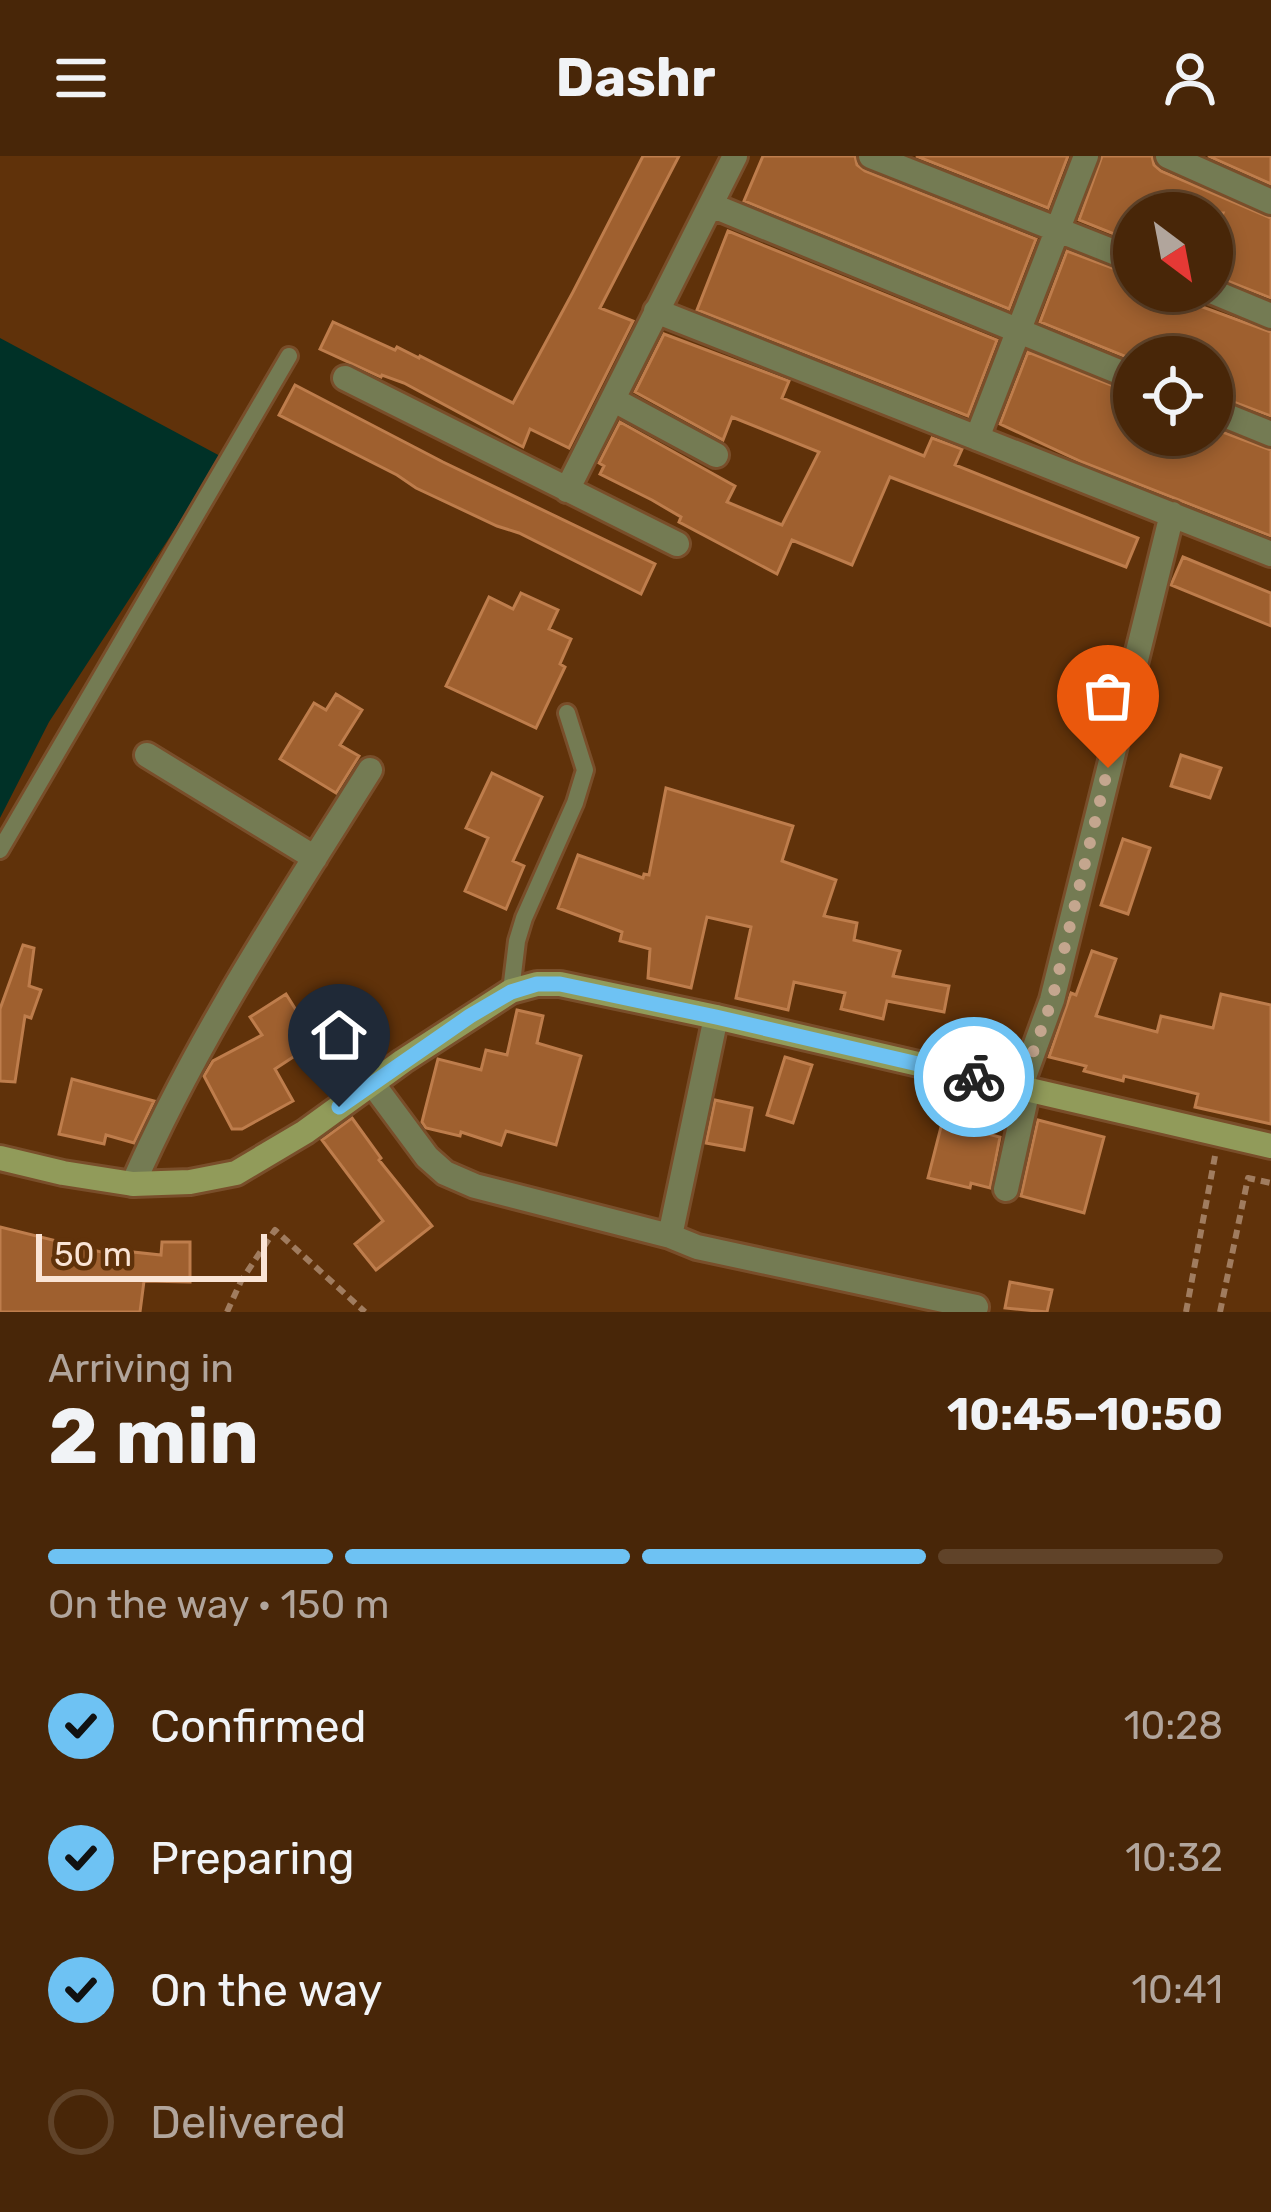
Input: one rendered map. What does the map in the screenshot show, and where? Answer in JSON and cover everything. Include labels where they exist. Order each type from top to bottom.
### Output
[{"type":"street","points":[[567,490],[735,156]]},
{"type":"street","points":[[871,156],[1113,251]]},
{"type":"street","points":[[977,438],[1086,156]]},
{"type":"street","points":[[1168,156],[1271,202]]},
{"type":"street","points":[[711,205],[1113,369]]},
{"type":"street","points":[[1233,300],[1271,316]]},
{"type":"street","points":[[656,311],[1271,554]]},
{"type":"street","points":[[345,378],[677,544]]},
{"type":"street","points":[[614,400],[716,455]]},
{"type":"street","points":[[1233,419],[1271,434]]},
{"type":"street","points":[[1006,1189],[1024,1088],[1052,1000],[1172,514]]},
{"type":"street","points":[[147,755],[315,858]]},
{"type":"street","points":[[134,1184],[152,1141],[236,987],[370,770]]},
{"type":"street","points":[[0,1158],[134,1184],[190,1182],[236,1173],[305,1132],[470,1016],[511,992],[537,984],[560,984],[716,1017],[1271,1146]]},
{"type":"street","points":[[670,1236],[716,1017]]},
{"type":"street","points":[[372,1082],[427,1157],[445,1173],[476,1186],[719,1252],[976,1307]]},
{"type":"lane","points":[[0,850],[289,356]]},
{"type":"lane","points":[[511,992],[524,918],[585,770],[567,713]]},
{"type":"path","points":[[1186,1312],[1219,1135]]},
{"type":"path","points":[[1220,1312],[1248,1178],[1271,1183]]},
{"type":"path","points":[[227,1312],[274,1230],[365,1312]]},
{"type":"water","points":[[0,338],[222,457],[49,722],[0,818]]},
{"type":"building","points":[[643,156],[679,156],[600,308],[633,321],[569,448],[530,429],[523,447],[404,383],[320,349],[333,322],[420,356],[513,403]]},
{"type":"building","points":[[763,156],[855,156],[865,171],[1036,239],[1009,309],[744,201]]},
{"type":"building","points":[[916,156],[1068,156],[1048,208]]},
{"type":"building","points":[[1102,156],[1152,156],[1161,171],[1210,192],[1113,192],[1113,234],[1079,220]]},
{"type":"building","points":[[1208,156],[1271,156],[1271,184]]},
{"type":"building","points":[[1233,202],[1271,218],[1271,298],[1233,283]]},
{"type":"building","points":[[728,231],[997,340],[968,416],[697,310]]},
{"type":"building","points":[[1067,251],[1113,268],[1113,312],[1216,312],[1271,332],[1271,416],[1233,402],[1233,336],[1113,336],[1113,352],[1040,322]]},
{"type":"building","points":[[664,334],[789,381],[782,398],[924,456],[932,438],[962,449],[955,465],[1138,538],[1126,567],[890,477],[852,565],[792,540],[777,574],[600,474],[604,466],[599,463],[620,422],[735,486],[727,502],[782,525],[819,452],[732,417],[723,440],[635,392]]},
{"type":"building","points":[[1028,352],[1113,386],[1113,456],[1233,456],[1233,436],[1271,450],[1271,536],[1082,462],[1000,424]]},
{"type":"building","points":[[295,385],[655,564],[641,594],[416,488],[279,415]]},
{"type":"building","points":[[1183,557],[1271,593],[1271,626],[1171,585]]},
{"type":"building","points":[[521,593],[558,610],[549,629],[571,639],[560,664],[565,667],[536,728],[446,686],[489,597],[513,609]]},
{"type":"building","points":[[336,694],[362,710],[340,745],[359,756],[336,793],[280,759],[314,703],[326,710]]},
{"type":"building","points":[[1181,755],[1221,768],[1210,798],[1171,786]]},
{"type":"building","points":[[492,773],[542,797],[513,861],[524,866],[506,909],[465,891],[488,838],[466,828]]},
{"type":"building","points":[[666,788],[793,826],[782,861],[836,880],[824,916],[857,923],[854,940],[900,951],[893,976],[949,986],[944,1012],[887,1001],[883,1019],[841,1009],[845,993],[794,982],[788,1010],[736,998],[751,927],[707,917],[691,988],[648,978],[650,949],[620,941],[622,932],[558,908],[578,855],[643,878],[649,875]]},
{"type":"building","points":[[1123,839],[1150,848],[1128,914],[1101,905]]},
{"type":"building","points":[[23,945],[34,948],[29,986],[41,990],[31,1018],[25,1016],[15,1082],[0,1081],[0,1009]]},
{"type":"building","points":[[1092,951],[1116,959],[1096,1016],[1157,1032],[1161,1016],[1213,1028],[1221,994],[1271,1005],[1271,1124],[1195,1107],[1198,1094],[1124,1076],[1123,1081],[1049,1057],[1071,993],[1076,995]]},
{"type":"building","points":[[286,994],[316,1042],[275,1069],[293,1101],[242,1129],[232,1129],[204,1076],[213,1061],[262,1035],[250,1017]]},
{"type":"building","points":[[517,1010],[543,1016],[537,1043],[581,1056],[556,1145],[506,1131],[501,1145],[461,1132],[460,1136],[426,1128],[422,1122],[438,1059],[481,1070],[486,1050],[507,1055]]},
{"type":"building","points":[[785,1057],[812,1065],[793,1123],[767,1115]]},
{"type":"building","points":[[72,1079],[154,1101],[134,1143],[106,1135],[104,1144],[59,1134]]},
{"type":"building","points":[[715,1100],[752,1108],[744,1150],[706,1143]]},
{"type":"building","points":[[352,1118],[432,1226],[376,1270],[355,1244],[383,1221],[322,1140]]},
{"type":"building","points":[[1038,1120],[1104,1137],[1084,1213],[1021,1196]]},
{"type":"building","points":[[942,1123],[1000,1137],[990,1188],[928,1178]]},
{"type":"building","points":[[0,1227],[113,1255],[114,1250],[161,1255],[162,1242],[190,1242],[190,1282],[144,1281],[140,1312],[0,1312]]},
{"type":"building","points":[[1010,1282],[1052,1290],[1047,1312],[1005,1308]]},
{"type":"way so far","points":[[974,1077],[1020,1088],[1052,1000],[1108,768]]},
{"type":"route","points":[[339,1107],[470,1016],[511,992],[537,984],[560,984],[716,1017],[974,1077]]}]
